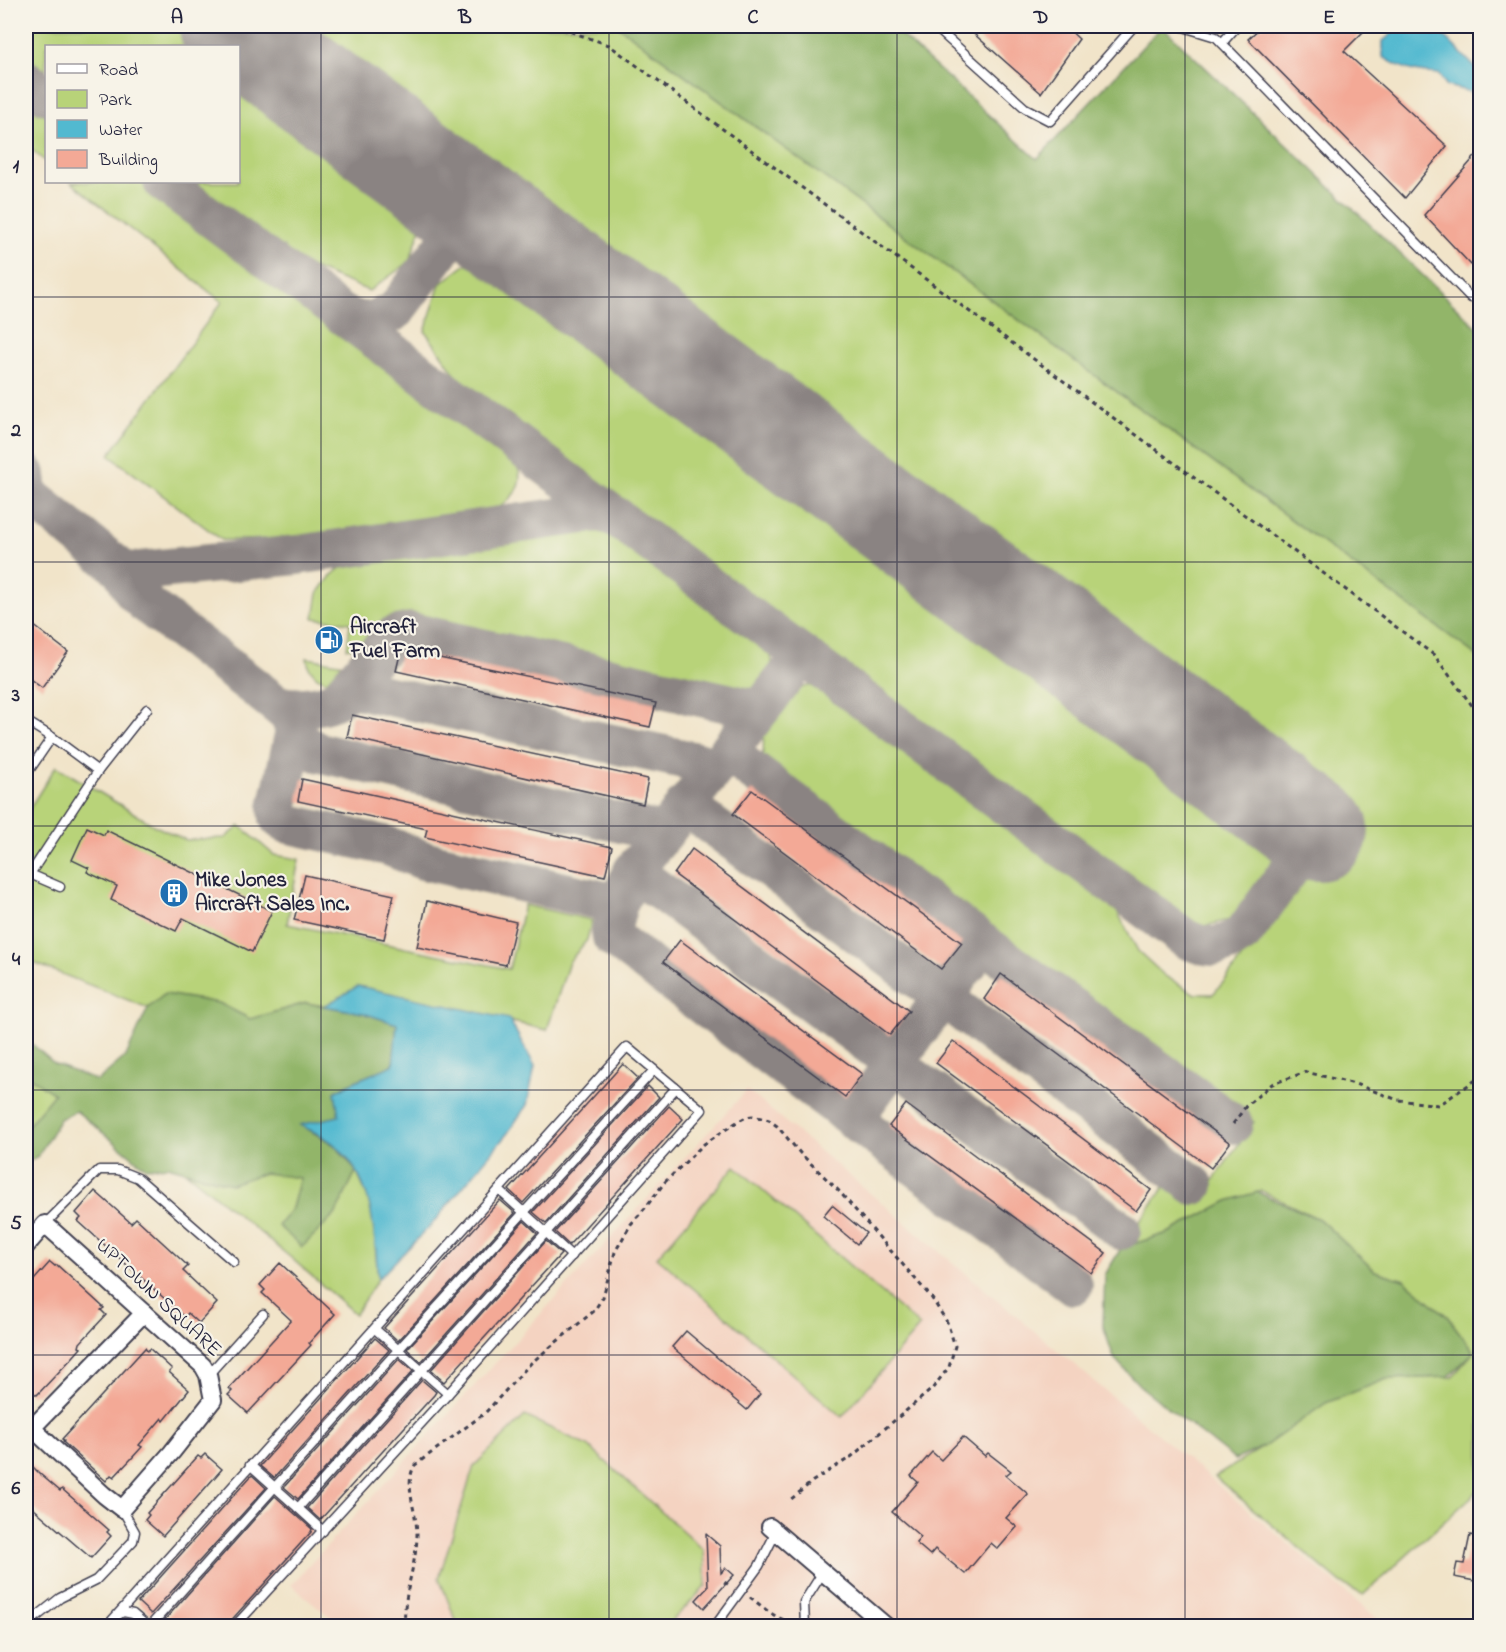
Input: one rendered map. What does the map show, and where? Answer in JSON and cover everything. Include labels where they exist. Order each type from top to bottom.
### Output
[{"type":"street","points":[[26,1246],[45,1224]]},
{"type":"street","name":"UPTOWN SQUARE","points":[[45,1224],[203,1366],[208,1374],[213,1400],[172,1452],[122,1509]]},
{"type":"street","points":[[122,1509],[29,1427],[144,1313]]},
{"type":"street","points":[[773,1529],[886,1626]]},
{"type":"lane","points":[[934,26],[1025,108],[1050,121],[1134,26]]},
{"type":"lane","points":[[1180,26],[1216,37],[1471,298],[1480,289]]},
{"type":"lane","points":[[1221,43],[1238,26]]},
{"type":"lane","points":[[60,887],[28,873],[98,771],[147,709]]},
{"type":"lane","points":[[26,721],[98,771]]},
{"type":"lane","points":[[26,775],[52,737]]},
{"type":"lane","points":[[107,1626],[627,1047],[702,1110],[448,1395],[235,1626]]},
{"type":"lane","points":[[116,1616],[123,1612],[133,1614],[148,1626],[654,1070]]},
{"type":"lane","points":[[297,1508],[676,1088]]},
{"type":"lane","points":[[45,1224],[99,1170],[118,1170],[138,1178],[234,1262]]},
{"type":"lane","points":[[499,1190],[572,1256]]},
{"type":"lane","points":[[208,1374],[263,1314]]},
{"type":"lane","points":[[375,1329],[448,1395]]},
{"type":"lane","points":[[250,1465],[323,1531]]},
{"type":"lane","points":[[26,1625],[60,1598],[96,1580],[133,1541],[135,1532],[122,1509]]},
{"type":"lane","points":[[714,1626],[759,1566],[773,1529]]},
{"type":"lane","points":[[804,1623],[804,1602],[823,1572]]},
{"type":"path","points":[[554,26],[609,45],[1434,655],[1480,716]]},
{"type":"path","points":[[1233,1124],[1246,1106],[1272,1084],[1306,1072],[1355,1084],[1398,1100],[1438,1104],[1480,1077]]},
{"type":"path","points":[[405,1626],[405,1606],[416,1542],[416,1518],[410,1476],[415,1465],[484,1413],[531,1363],[594,1311],[603,1298],[615,1252],[631,1224],[665,1182],[723,1129],[746,1117],[753,1116],[769,1120],[777,1126],[800,1153],[838,1190],[931,1297],[947,1322],[955,1346],[949,1367],[932,1389],[851,1456],[813,1481],[790,1500]]},
{"type":"path","points":[[724,1582],[778,1617],[789,1622],[804,1623]]},
{"type":"shaded area","points":[[747,1090],[1386,1626],[342,1626],[291,1585]]},
{"type":"green space","points":[[26,26],[176,26],[203,45],[45,45],[45,79],[26,65]]},
{"type":"green space","points":[[292,26],[618,26],[1480,658],[1480,1489],[1363,1595],[1341,1583],[1215,1477],[1265,1446],[1332,1398],[1387,1379],[1452,1377],[1474,1352],[1447,1316],[1404,1280],[1375,1271],[1319,1219],[1262,1191],[1228,1201],[1168,1233],[1121,1248],[1164,1187],[1173,1185],[1197,1204],[1254,1122],[763,762],[764,723],[794,689],[819,684],[836,693],[954,783],[1109,896],[1138,951],[1165,976],[1195,994],[1213,994],[1227,978],[1352,806],[841,433]]},
{"type":"green space","points":[[618,26],[891,26],[1037,159],[1162,26],[1480,330],[1480,658]]},
{"type":"green space","points":[[240,73],[427,211],[409,262],[369,291],[298,262],[185,183],[240,183]]},
{"type":"green space","points":[[26,99],[45,111],[45,161],[26,145]]},
{"type":"green space","points":[[72,183],[141,183],[507,451],[520,475],[514,493],[495,511],[327,539],[222,540],[109,455],[222,302]]},
{"type":"green space","points":[[481,253],[1271,835],[1275,865],[1241,917],[1197,928],[1077,843],[467,391],[425,331],[440,284]]},
{"type":"green space","points":[[590,526],[608,529],[626,538],[765,640],[772,660],[770,677],[756,688],[737,692],[645,669],[404,616],[387,628],[366,650],[347,648],[350,623],[314,618],[318,593],[331,576],[347,562]]},
{"type":"green space","points":[[307,658],[352,665],[342,677],[326,681],[317,677],[309,668]]},
{"type":"green space","points":[[56,766],[155,826],[186,840],[225,838],[240,826],[274,855],[299,859],[287,924],[509,969],[524,905],[592,920],[587,940],[569,962],[547,1030],[359,986],[324,1006],[306,1003],[250,1019],[219,1003],[165,994],[148,1008],[26,960],[26,814]]},
{"type":"green space","points":[[165,994],[219,1003],[250,1019],[306,1003],[363,1013],[397,1024],[393,1065],[335,1092],[339,1116],[301,1125],[336,1146],[356,1171],[335,1215],[302,1247],[278,1226],[292,1208],[300,1178],[265,1173],[231,1184],[168,1166],[146,1168],[76,1111],[60,1119],[38,1156],[26,1163],[26,1128],[54,1094],[26,1074],[26,1039],[55,1064],[97,1081],[126,1056],[148,1008]]},
{"type":"green space","points":[[26,1074],[54,1094],[26,1128]]},
{"type":"green space","points":[[735,1166],[920,1326],[842,1417],[657,1257]]},
{"type":"green space","points":[[263,1171],[300,1178],[292,1208],[279,1226],[335,1215],[356,1171],[372,1207],[378,1279],[355,1314],[290,1257],[186,1172],[231,1184]]},
{"type":"green space","points":[[1257,1192],[1319,1219],[1375,1271],[1404,1280],[1447,1316],[1474,1352],[1448,1377],[1387,1379],[1326,1403],[1265,1446],[1235,1460],[1140,1386],[1114,1358],[1103,1326],[1105,1275],[1121,1248],[1168,1233],[1228,1201]]},
{"type":"green space","points":[[525,1416],[588,1446],[704,1550],[706,1586],[667,1626],[458,1626],[439,1578],[474,1466]]},
{"type":"water","points":[[1401,26],[1434,26],[1480,72],[1480,86],[1471,92],[1447,86],[1438,74],[1409,70],[1383,57],[1383,41]]},
{"type":"water","points":[[358,986],[509,1019],[535,1066],[527,1105],[507,1134],[433,1223],[378,1279],[370,1208],[358,1175],[349,1160],[332,1143],[300,1125],[339,1116],[335,1092],[393,1065],[397,1024],[363,1013],[324,1006]]},
{"type":"building","points":[[965,26],[1065,26],[1079,39],[1041,93]]},
{"type":"building","points":[[1262,26],[1369,26],[1344,51],[1447,146],[1405,198],[1248,39]]},
{"type":"building","points":[[1480,151],[1480,255],[1471,265],[1424,215]]},
{"type":"building","points":[[33,625],[68,652],[42,688],[26,676],[26,632]]},
{"type":"building","points":[[401,650],[656,703],[650,727],[396,671]]},
{"type":"building","points":[[352,715],[648,779],[643,804],[347,737]]},
{"type":"building","points":[[302,779],[612,847],[605,876],[425,837],[427,829],[298,801]]},
{"type":"building","points":[[752,790],[962,943],[941,969],[733,814]]},
{"type":"building","name":"Mike Jones Aircraft Sales Inc.","points":[[87,827],[104,835],[106,830],[272,911],[252,952],[183,918],[176,931],[111,900],[117,886],[87,872],[89,868],[72,860]]},
{"type":"building","points":[[692,849],[909,1011],[890,1035],[674,874]]},
{"type":"building","points":[[305,875],[394,895],[384,939],[294,920]]},
{"type":"building","points":[[427,901],[516,922],[506,965],[417,947]]},
{"type":"building","points":[[680,940],[862,1074],[845,1097],[663,962]]},
{"type":"building","points":[[1001,974],[1230,1143],[1211,1168],[984,999]]},
{"type":"building","points":[[953,1041],[1151,1190],[1136,1211],[936,1063]]},
{"type":"building","points":[[623,1064],[638,1078],[523,1203],[509,1190]]},
{"type":"building","points":[[648,1086],[659,1097],[546,1223],[533,1212]]},
{"type":"building","points":[[906,1104],[1106,1253],[1091,1273],[889,1126]]},
{"type":"building","points":[[669,1106],[683,1119],[569,1245],[555,1232]]},
{"type":"building","points":[[95,1191],[131,1223],[136,1218],[188,1266],[183,1271],[217,1303],[199,1323],[188,1313],[185,1317],[78,1221],[81,1218],[76,1213]]},
{"type":"building","points":[[500,1200],[515,1213],[398,1341],[384,1328]]},
{"type":"building","points":[[832,1205],[866,1233],[857,1244],[823,1216]]},
{"type":"building","points":[[524,1221],[537,1233],[421,1362],[407,1349]]},
{"type":"building","points":[[546,1241],[561,1254],[444,1382],[431,1370]]},
{"type":"building","points":[[50,1262],[57,1265],[104,1308],[101,1310],[106,1315],[80,1343],[81,1348],[73,1357],[37,1395],[34,1393],[32,1396],[26,1390],[26,1289]]},
{"type":"building","points":[[280,1263],[335,1314],[309,1343],[311,1345],[248,1413],[228,1395],[232,1391],[229,1388],[291,1320],[262,1293],[265,1290],[260,1285]]},
{"type":"building","points":[[686,1331],[760,1394],[747,1410],[672,1347]]},
{"type":"building","points":[[375,1338],[389,1350],[274,1478],[260,1466]]},
{"type":"building","points":[[145,1348],[147,1351],[150,1349],[172,1369],[169,1372],[189,1390],[164,1421],[162,1418],[139,1445],[142,1447],[132,1458],[114,1477],[111,1475],[106,1481],[62,1439]]},
{"type":"building","points":[[399,1359],[413,1371],[298,1499],[284,1487]]},
{"type":"building","points":[[422,1380],[436,1392],[434,1395],[320,1520],[307,1508]]},
{"type":"building","points":[[963,1437],[985,1456],[988,1453],[1011,1471],[1006,1475],[1028,1494],[1006,1518],[1017,1527],[998,1549],[991,1543],[965,1574],[935,1549],[930,1555],[916,1543],[921,1537],[892,1512],[918,1482],[911,1476],[932,1452],[941,1460]]},
{"type":"building","points":[[205,1454],[222,1469],[163,1536],[145,1520],[149,1515],[147,1513],[198,1456],[201,1458]]},
{"type":"building","points":[[26,1460],[109,1530],[107,1532],[111,1536],[91,1558],[26,1502]]},
{"type":"building","points":[[252,1475],[266,1488],[151,1614],[138,1602]]},
{"type":"building","points":[[275,1496],[312,1529],[311,1532],[226,1626],[166,1626],[162,1623]]},
{"type":"building","points":[[706,1534],[720,1546],[721,1573],[726,1568],[734,1575],[704,1608],[696,1600],[708,1587]]},
{"type":"building","points":[[1470,1535],[1480,1537],[1480,1582],[1454,1577],[1457,1563],[1464,1564]]},
{"type":"taxiway","points":[[26,80],[45,94]]},
{"type":"taxiway","points":[[345,316],[360,321],[371,321],[394,312],[451,237],[457,217],[455,202],[432,175]]},
{"type":"taxiway","points":[[164,183],[1186,939],[1202,945],[1215,946],[1228,943],[1243,934],[1318,830]]},
{"type":"taxiway","points":[[451,237],[469,225],[481,223],[502,227]]},
{"type":"taxiway","points":[[26,474],[28,493],[32,498],[121,569],[130,572],[297,555],[599,512],[617,517]]},
{"type":"taxiway","points":[[121,569],[134,592],[146,604],[276,704]]},
{"type":"taxiway","points":[[347,687],[393,636],[410,632],[759,710]]},
{"type":"taxiway","points":[[295,730],[302,743],[317,752],[664,833],[803,655]]},
{"type":"taxiway","points":[[664,833],[633,871],[618,904],[423,860],[388,846],[285,823],[279,818],[278,808],[295,730],[289,715],[276,704],[297,707],[320,705],[335,700],[347,687],[716,766]]},
{"type":"taxiway","points":[[727,752],[983,943],[1233,1124]]},
{"type":"taxiway","points":[[685,805],[1194,1185]]},
{"type":"taxiway","points":[[633,871],[1121,1230]]},
{"type":"taxiway","points":[[618,904],[611,931],[612,937],[1073,1285]]},
{"type":"taxiway","points":[[853,1119],[983,943]]},
{"type":"runway","points":[[230,26],[1318,830]]},
{"type":"place","name":"Aircraft Fuel Farm","points":[[329,640]]},
{"type":"place","name":"Mike Jones Aircraft Sales Inc.","points":[[174,893]]}]
